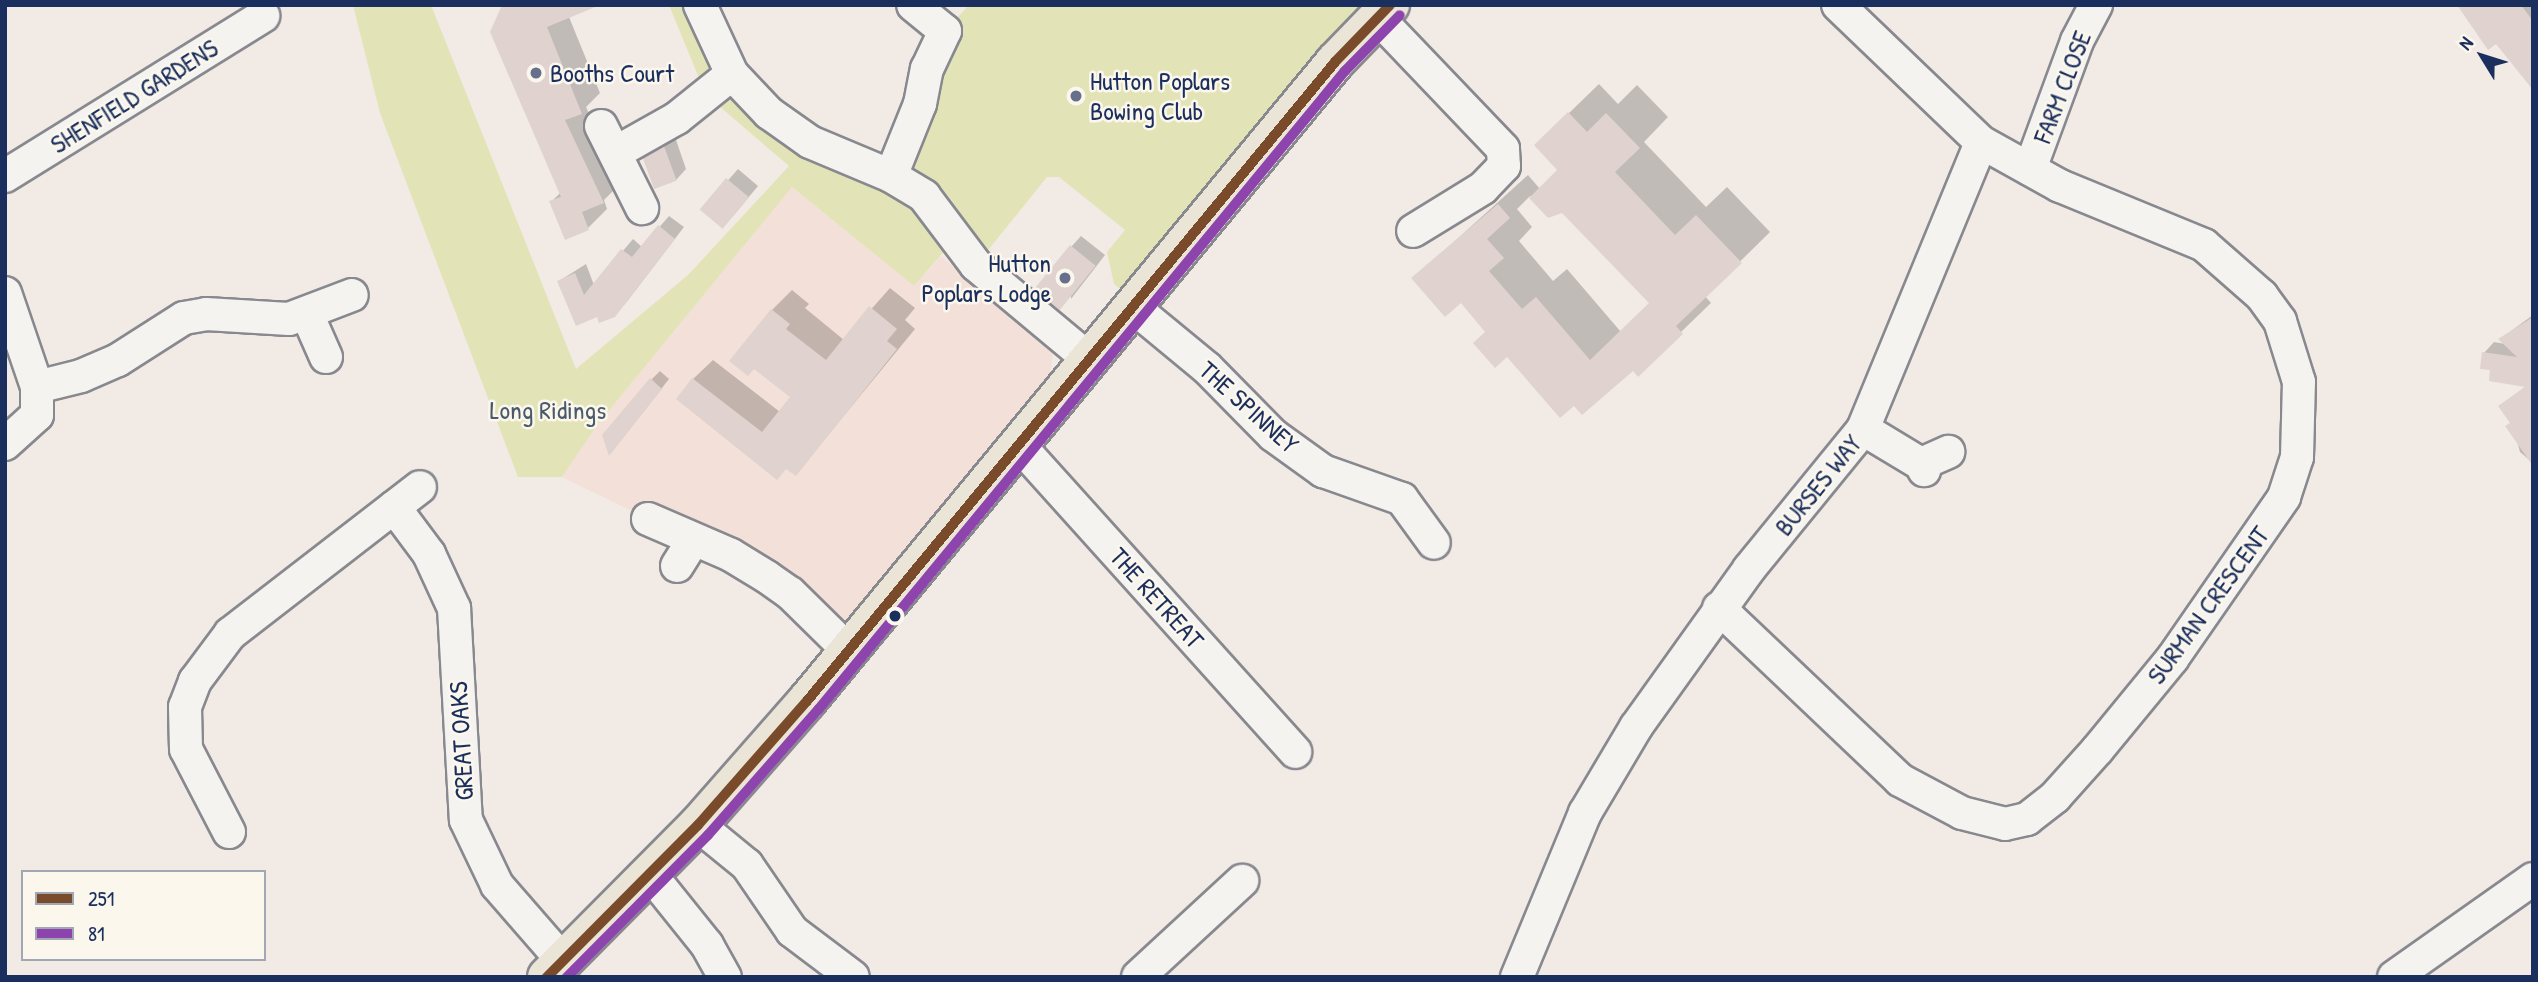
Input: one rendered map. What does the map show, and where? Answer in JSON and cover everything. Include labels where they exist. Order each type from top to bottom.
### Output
[{"type":"main road","points":[[555,969],[698,825],[848,650],[1335,62],[1384,12]]},
{"type":"street","points":[[700,5],[732,74],[769,113],[810,142],[891,176],[924,196],[976,265],[1089,359]]},
{"type":"street","points":[[891,176],[920,104],[927,69],[945,32],[913,5]]},
{"type":"street","points":[[1838,5],[1981,142]]},
{"type":"street","name":"FARM CLOSE","points":[[2030,169],[2077,41],[2096,5]]},
{"type":"street","points":[[1384,12],[1503,149],[1504,166],[1483,188],[1413,230]]},
{"type":"street","name":"SHENFIELD GARDENS","points":[[5,176],[263,16]]},
{"type":"street","points":[[642,208],[608,139],[677,118],[732,74]]},
{"type":"street","name":"SURMAN CRESCENT","points":[[1719,608],[1900,780],[1962,813],[2005,824],[2027,819],[2055,797],[2172,659],[2239,567],[2284,497],[2297,457],[2299,382],[2280,321],[2232,266],[2204,244],[2030,169],[1981,142]]},
{"type":"street","name":"BURSES WAY","points":[[1517,977],[1585,813],[1636,727],[1719,608],[1863,429],[1981,142]]},
{"type":"street","points":[[5,293],[37,387],[37,415],[5,444]]},
{"type":"street","points":[[37,387],[80,376],[118,360],[184,318],[206,314],[264,321],[307,314],[352,295]]},
{"type":"street","name":"THE SPINNEY","points":[[1133,307],[1207,368],[1273,435],[1323,471],[1402,499],[1434,543]]},
{"type":"street","points":[[307,314],[326,356]]},
{"type":"street","points":[[1863,429],[1931,462]]},
{"type":"street","name":"THE RETREAT","points":[[1019,445],[1295,752]]},
{"type":"street","points":[[229,832],[186,749],[185,707],[195,681],[230,634],[420,487]]},
{"type":"street","name":"GREAT OAKS","points":[[394,507],[429,554],[454,608],[466,820],[497,885],[555,969]]},
{"type":"street","points":[[648,519],[685,553],[731,555],[790,593],[848,650]]},
{"type":"street","points":[[698,825],[747,865],[792,931],[853,977]]},
{"type":"street","points":[[650,874],[708,945],[725,977]]},
{"type":"street","points":[[2394,977],[2533,879]]},
{"type":"street","points":[[1138,977],[1242,881]]},
{"type":"shaded area","points":[[792,187],[914,286],[941,256],[1053,354],[1050,377],[836,637],[648,519],[562,477],[598,424]]},
{"type":"green space","name":"Long Ridings","points":[[353,5],[431,5],[576,369],[688,275],[789,166],[706,95],[669,5],[700,5],[732,74],[890,176],[955,20],[969,5],[1366,5],[1125,293],[1114,284],[1107,252],[1125,230],[1059,177],[1047,177],[976,265],[954,240],[914,286],[792,187],[598,424],[562,477],[518,477],[380,113]]},
{"type":"building","name":"Booths Court","points":[[502,5],[600,5],[547,27],[582,114],[565,120],[604,203],[582,212],[589,230],[565,240],[549,201],[561,197],[490,32]]},
{"type":"building","points":[[2457,5],[2521,5],[2533,21],[2533,90],[2496,44],[2488,50]]},
{"type":"building","points":[[1568,112],[1587,132],[1606,113],[1640,148],[1615,172],[1675,235],[1696,215],[1742,263],[1676,326],[1683,334],[1638,377],[1633,371],[1582,415],[1574,406],[1560,418],[1507,357],[1495,368],[1473,343],[1485,332],[1461,303],[1445,317],[1411,278],[1498,204],[1510,218],[1487,239],[1504,258],[1489,271],[1522,309],[1536,297],[1590,360],[1649,303],[1562,213],[1548,218],[1529,198],[1557,170],[1534,145]]},
{"type":"building","points":[[664,146],[677,181],[654,189],[641,154]]},
{"type":"building","points":[[726,178],[749,197],[723,229],[700,209]]},
{"type":"building","points":[[658,225],[675,239],[615,317],[599,323],[597,317],[576,326],[557,281],[575,273],[584,295],[621,249],[632,257]]},
{"type":"building","name":"Hutton Poplars Lodge","points":[[1070,245],[1096,266],[1060,310],[1034,289]]},
{"type":"building","points":[[869,306],[897,329],[887,341],[897,349],[796,476],[786,469],[777,480],[676,399],[692,378],[762,432],[790,397],[754,369],[748,376],[729,361],[771,309],[790,324],[786,329],[826,360]]},
{"type":"building","points":[[2533,317],[2533,466],[2505,426],[2510,423],[2498,406],[2525,387],[2489,381],[2490,370],[2480,369],[2482,352],[2517,357],[2498,339]]},
{"type":"building","points":[[650,378],[662,389],[609,456],[602,435]]},
{"type":"transit line","name":"251","points":[[547,977],[698,825],[807,701],[1335,62],[1390,5]]},
{"type":"transit line","name":"81","points":[[567,977],[708,835],[818,710],[1345,71],[1400,15]]},
{"type":"place","name":"Booths Court","points":[[536,73]]},
{"type":"place","name":"Hutton Poplars Bowing Club","points":[[1076,96]]},
{"type":"place","name":"Hutton Poplars Lodge","points":[[1065,278]]}]
